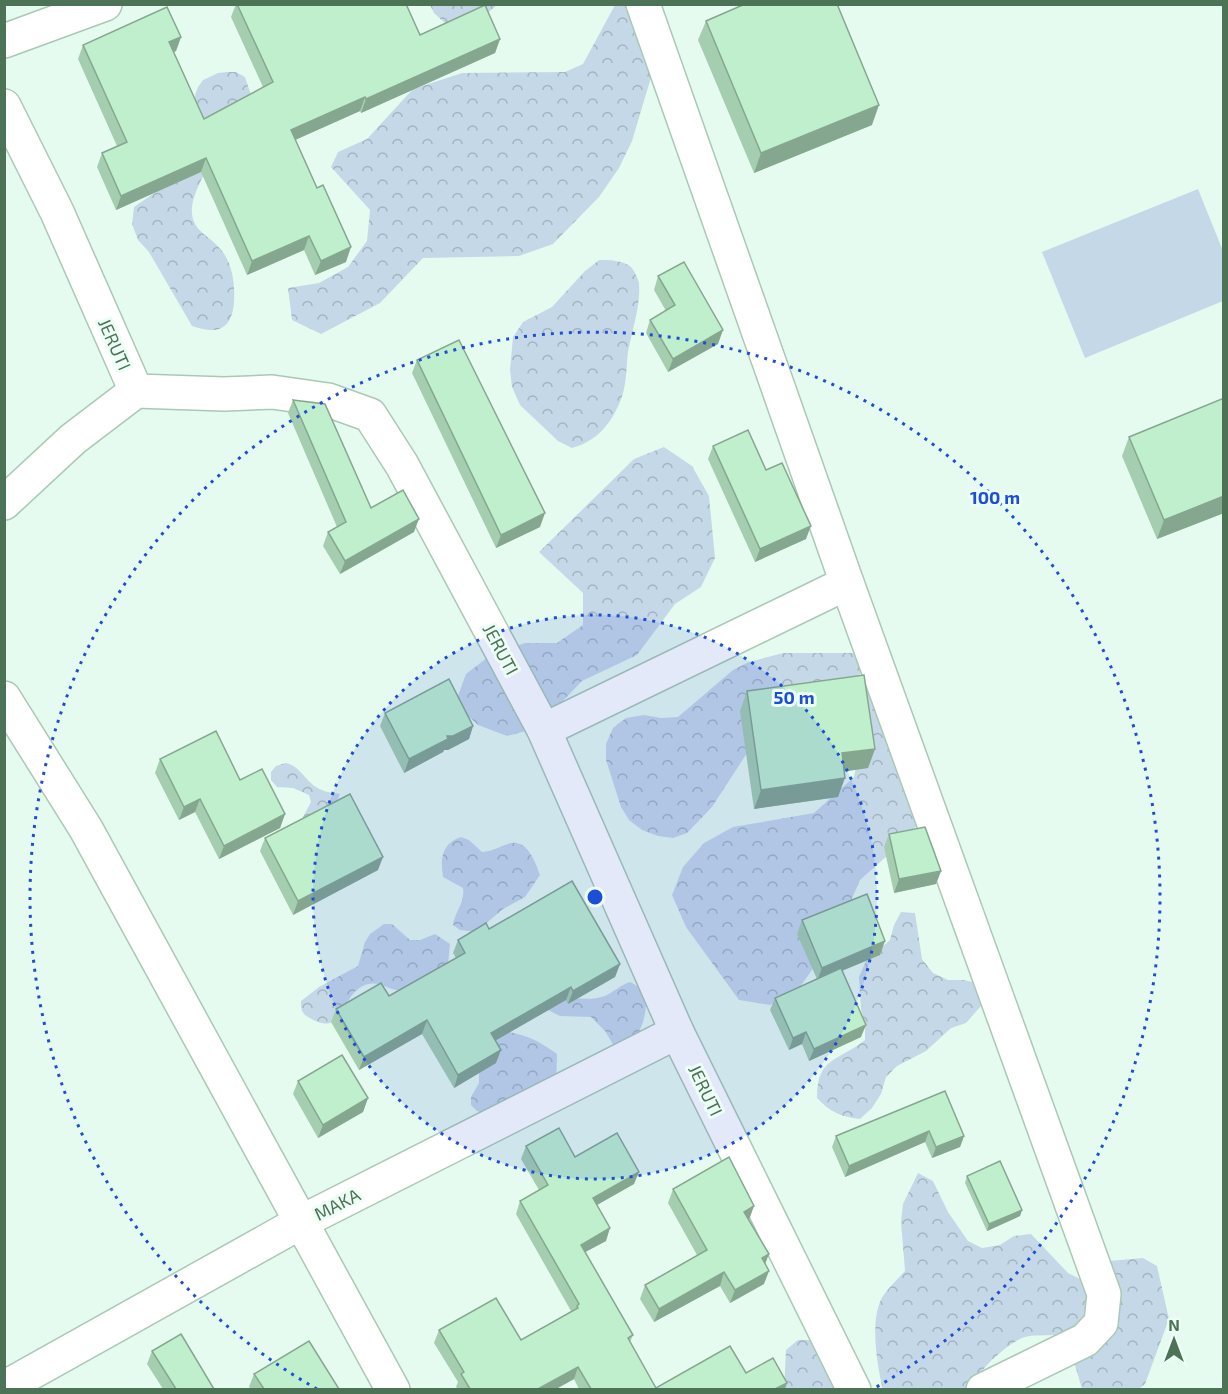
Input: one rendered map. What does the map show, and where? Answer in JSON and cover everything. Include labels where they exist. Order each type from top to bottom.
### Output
[{"type":"street","points":[[4,41],[105,4]]},
{"type":"street","points":[[643,4],[847,583],[1104,1294],[1101,1323],[1085,1340],[983,1389]]},
{"type":"street","name":"JERUTI","points":[[4,106],[57,212],[135,391],[224,394],[272,392],[328,400],[370,416],[402,465],[544,730],[677,1032],[854,1389]]},
{"type":"street","points":[[4,503],[73,439],[135,391]]},
{"type":"street","points":[[544,730],[847,583]]},
{"type":"street","points":[[4,699],[86,829],[393,1389]]},
{"type":"street","name":"MAKA","points":[[4,1388],[301,1222],[677,1032]]},
{"type":"green space","points":[[430,5],[497,5],[478,21],[447,25],[434,13]]},
{"type":"green space","points":[[615,5],[646,5],[664,34],[632,141],[619,168],[599,197],[553,244],[519,256],[423,258],[380,303],[321,334],[292,320],[288,288],[319,283],[348,267],[367,241],[370,210],[331,167],[338,152],[367,139],[413,89],[462,73],[565,72],[583,64]]},
{"type":"green space","points":[[236,72],[245,77],[253,101],[215,155],[193,201],[193,220],[226,257],[234,282],[234,303],[230,320],[219,329],[208,330],[192,326],[149,252],[138,240],[132,224],[134,207],[163,187],[194,128],[195,95],[198,87],[203,80],[218,73]]},
{"type":"green space","points":[[1198,189],[1223,251],[1223,301],[1085,358],[1042,252]]},
{"type":"green space","points":[[599,260],[620,262],[632,268],[639,283],[637,309],[620,402],[602,431],[589,441],[572,448],[558,441],[520,405],[512,387],[510,370],[513,337],[523,322],[552,307],[585,271]]},
{"type":"green space","points":[[664,447],[692,466],[709,496],[715,558],[701,587],[675,604],[637,655],[582,681],[537,728],[507,736],[478,725],[455,704],[466,674],[492,654],[525,643],[557,643],[583,625],[583,593],[539,552],[634,459]]},
{"type":"green space","points":[[783,653],[853,653],[866,664],[850,690],[749,750],[712,807],[687,833],[673,838],[658,836],[642,830],[629,820],[621,807],[606,760],[606,744],[613,728],[626,718],[644,715],[661,718],[678,717],[733,670],[749,662]]},
{"type":"green space","points":[[868,686],[927,813],[906,839],[860,880],[834,939],[797,991],[770,1005],[739,1000],[686,927],[672,895],[683,867],[704,843],[733,827],[814,813],[854,777],[861,742],[862,701]]},
{"type":"green space","points":[[285,763],[298,769],[319,789],[340,794],[332,812],[310,820],[303,817],[311,802],[309,795],[293,788],[277,787],[271,780],[271,772],[276,766]]},
{"type":"green space","points":[[461,837],[469,840],[482,852],[512,843],[524,846],[540,875],[525,897],[503,909],[476,932],[460,930],[453,925],[463,898],[463,888],[443,877],[444,852],[450,843]]},
{"type":"green space","points":[[901,912],[915,913],[922,959],[933,973],[948,980],[964,980],[981,984],[987,999],[966,1023],[951,1028],[926,1051],[897,1066],[886,1077],[881,1094],[872,1108],[860,1119],[847,1117],[831,1110],[817,1098],[818,1085],[825,1067],[830,1062],[865,1040],[859,977],[866,961],[890,940]]},
{"type":"green space","points":[[384,924],[392,924],[410,940],[420,940],[435,934],[450,944],[447,975],[434,971],[403,990],[394,990],[375,984],[363,986],[350,998],[336,1020],[329,1023],[320,1023],[306,1015],[302,1010],[301,1001],[319,987],[358,966],[365,942],[370,934]]},
{"type":"green space","points":[[630,982],[643,993],[646,1008],[636,1039],[614,1046],[605,1031],[591,1017],[560,1016],[546,1009],[552,995],[578,999],[599,998]]},
{"type":"green space","points":[[503,1031],[532,1039],[557,1054],[556,1087],[486,1114],[477,1111],[471,1105],[471,1097],[479,1083],[479,1060]]},
{"type":"green space","points":[[918,1173],[933,1181],[948,1212],[968,1241],[982,1248],[1000,1245],[1014,1236],[1031,1234],[1068,1273],[1082,1280],[1109,1261],[1143,1258],[1157,1266],[1169,1319],[1145,1384],[1139,1389],[1082,1389],[1069,1353],[1053,1335],[1027,1336],[1013,1343],[985,1368],[972,1389],[883,1390],[878,1368],[876,1316],[883,1296],[905,1271],[901,1222],[903,1204]]},
{"type":"green space","points":[[798,1340],[816,1340],[837,1389],[784,1390],[786,1350]]},
{"type":"building","points":[[237,4],[406,4],[420,35],[485,5],[500,39],[291,130],[317,188],[323,185],[351,247],[321,261],[309,236],[252,261],[206,158],[121,196],[102,153],[127,142],[83,45],[167,7],[181,37],[169,42],[204,119],[273,82]]},
{"type":"building","points":[[745,4],[837,4],[879,105],[761,153],[706,21]]},
{"type":"building","points":[[684,262],[723,330],[673,359],[650,320],[675,305],[658,276]]},
{"type":"building","points":[[459,340],[545,513],[501,535],[417,360]]},
{"type":"building","points":[[1224,398],[1224,496],[1164,520],[1129,437]]},
{"type":"building","points":[[293,400],[325,404],[371,508],[403,490],[419,519],[345,561],[328,532],[346,522]]},
{"type":"building","points":[[748,430],[766,470],[782,463],[811,526],[760,549],[713,446]]},
{"type":"building","points":[[864,675],[875,749],[842,753],[845,778],[761,790],[747,691]]},
{"type":"building","points":[[449,679],[473,726],[453,736],[447,736],[448,739],[409,759],[385,713]]},
{"type":"building","points":[[216,731],[240,780],[262,769],[285,814],[224,846],[200,799],[184,807],[160,759]]},
{"type":"building","points":[[350,794],[383,857],[298,901],[265,838]]},
{"type":"building","points":[[925,827],[941,871],[899,879],[889,834]]},
{"type":"building","points":[[572,881],[620,964],[573,991],[571,987],[491,1033],[501,1050],[458,1075],[427,1020],[364,1057],[336,1009],[381,983],[389,996],[465,953],[458,940],[486,923],[489,929]]},
{"type":"building","points":[[867,894],[885,941],[822,968],[802,920]]},
{"type":"building","points":[[841,968],[866,1025],[814,1049],[806,1032],[793,1038],[775,998]]},
{"type":"building","points":[[342,1055],[368,1098],[323,1125],[298,1081]]},
{"type":"building","points":[[945,1091],[964,1136],[936,1147],[929,1131],[849,1166],[836,1136]]},
{"type":"building","points":[[559,1128],[575,1157],[617,1133],[639,1172],[593,1198],[610,1228],[581,1245],[633,1335],[628,1338],[656,1388],[730,1346],[746,1373],[773,1358],[787,1383],[775,1389],[591,1389],[578,1367],[538,1389],[470,1389],[461,1374],[464,1372],[439,1330],[496,1298],[521,1340],[578,1308],[579,1304],[520,1201],[548,1185],[526,1146]]},
{"type":"building","points":[[729,1157],[754,1206],[744,1212],[769,1254],[762,1258],[769,1271],[735,1290],[724,1272],[659,1309],[645,1285],[707,1250],[673,1189]]},
{"type":"building","points":[[1000,1161],[1022,1210],[989,1224],[967,1176]]},
{"type":"building","points":[[181,1334],[214,1389],[176,1389],[152,1351]]},
{"type":"building","points":[[309,1341],[339,1389],[264,1389],[254,1374]]}]
